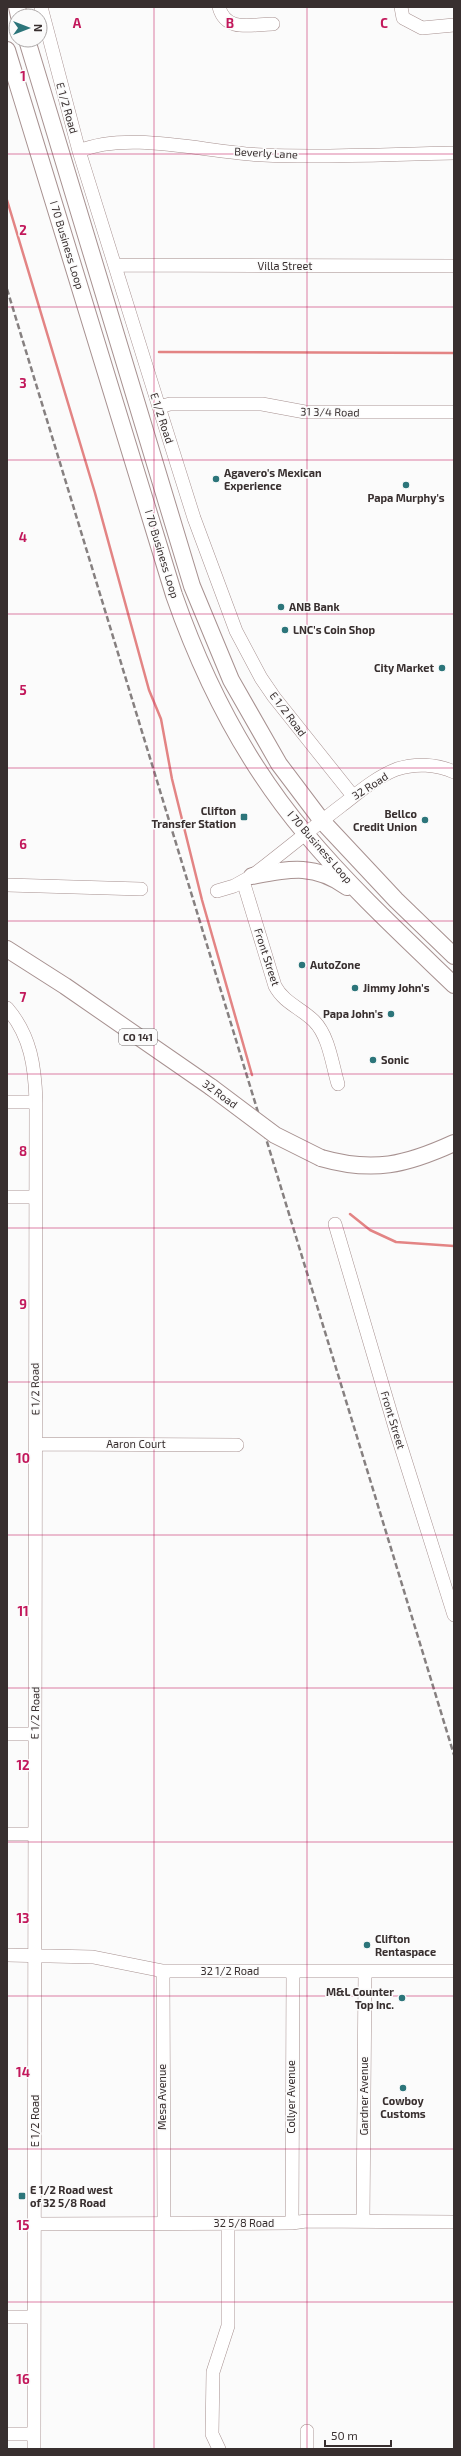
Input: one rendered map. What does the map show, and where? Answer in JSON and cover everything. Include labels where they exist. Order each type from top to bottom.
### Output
[{"type":"main road","name":"I 70 Business Loop","points":[[29,48],[192,586],[214,644],[253,722],[279,764],[322,821],[396,900],[454,956]]},
{"type":"main road","name":"I 70 Business Loop","points":[[8,53],[185,625],[202,668],[232,725],[269,785],[305,833],[371,904],[454,985]]},
{"type":"main road","points":[[247,879],[293,869],[313,870],[331,877],[371,904]]},
{"type":"main road","name":"32 Road","points":[[7,949],[65,986],[211,1087],[276,1135],[321,1158],[357,1166],[391,1165],[421,1157],[454,1143]]},
{"type":"street","name":"E 1/2 Road","points":[[41,7],[79,151],[159,407],[197,526],[239,637],[261,678],[274,697],[353,796]]},
{"type":"street","points":[[219,7],[225,21],[232,25],[273,24]]},
{"type":"street","points":[[401,7],[403,18],[422,28],[454,25]]},
{"type":"street","name":"Beverly Lane","points":[[79,151],[105,143],[162,144],[262,155],[454,153]]},
{"type":"street","name":"Villa Street","points":[[115,265],[454,266]]},
{"type":"street","name":"31 3/4 Road","points":[[159,407],[170,404],[262,404],[305,412],[454,412]]},
{"type":"street","name":"32 Road","points":[[217,891],[247,879],[353,796],[388,774],[408,766],[436,766],[454,772]]},
{"type":"street","name":"Front Street","points":[[247,879],[275,986],[280,994],[306,1014],[320,1029],[338,1084]]},
{"type":"street","points":[[7,885],[141,889]]},
{"type":"street","name":"E 1/2 Road","points":[[7,1008],[24,1033],[30,1048],[35,1079],[36,1102],[34,2449]]},
{"type":"street","points":[[7,1102],[36,1102]]},
{"type":"street","points":[[7,1197],[35,1197]]},
{"type":"street","name":"Front Street","points":[[335,1224],[396,1431],[454,1615]]},
{"type":"street","name":"Aaron Court","points":[[36,1444],[237,1445]]},
{"type":"street","points":[[7,1734],[35,1734]]},
{"type":"street","points":[[7,1834],[34,1834]]},
{"type":"street","name":"32 1/2 Road","points":[[7,1955],[94,1957],[163,1971],[454,1971]]},
{"type":"street","name":"Mesa Avenue","points":[[163,1971],[164,2223]]},
{"type":"street","name":"Collyer Avenue","points":[[292,2223],[293,1971]]},
{"type":"street","name":"Gardner Avenue","points":[[363,2221],[364,1971]]},
{"type":"street","name":"32 5/8 Road","points":[[34,2224],[292,2223],[306,2221],[454,2222]]},
{"type":"street","points":[[218,2448],[212,2434],[213,2372],[228,2326],[228,2223]]},
{"type":"street","points":[[7,2317],[33,2317]]},
{"type":"street","points":[[307,2431],[307,2449]]},
{"type":"street","points":[[7,2434],[34,2434]]},
{"type":"waterway","points":[[7,200],[95,493],[149,690],[161,719],[172,779],[202,900],[252,1075]]},
{"type":"waterway","points":[[159,352],[454,353]]},
{"type":"waterway","points":[[350,1214],[370,1230],[396,1242],[454,1246]]},
{"type":"railway","points":[[7,289],[454,1755]]},
{"type":"place","name":"Agavero's Mexican Experience","points":[[216,479]]},
{"type":"place","name":"Papa Murphy's","points":[[406,485]]},
{"type":"place","name":"ANB Bank","points":[[281,607]]},
{"type":"place","name":"LNC's Coin Shop","points":[[285,630]]},
{"type":"place","name":"City Market","points":[[442,668]]},
{"type":"place","name":"Clifton Transfer Station","points":[[244,817]]},
{"type":"place","name":"Bellco Credit Union","points":[[425,820]]},
{"type":"place","name":"AutoZone","points":[[302,965]]},
{"type":"place","name":"Jimmy John's","points":[[355,988]]},
{"type":"place","name":"Papa John's","points":[[391,1014]]},
{"type":"place","name":"Sonic","points":[[373,1060]]},
{"type":"place","name":"Clifton Rentaspace","points":[[367,1945]]},
{"type":"place","name":"M&L Counter Top Inc.","points":[[402,1998]]},
{"type":"place","name":"Cowboy Customs","points":[[403,2088]]},
{"type":"place","name":"E 1/2 Road west of 32 5/8 Road","points":[[22,2196]]}]
